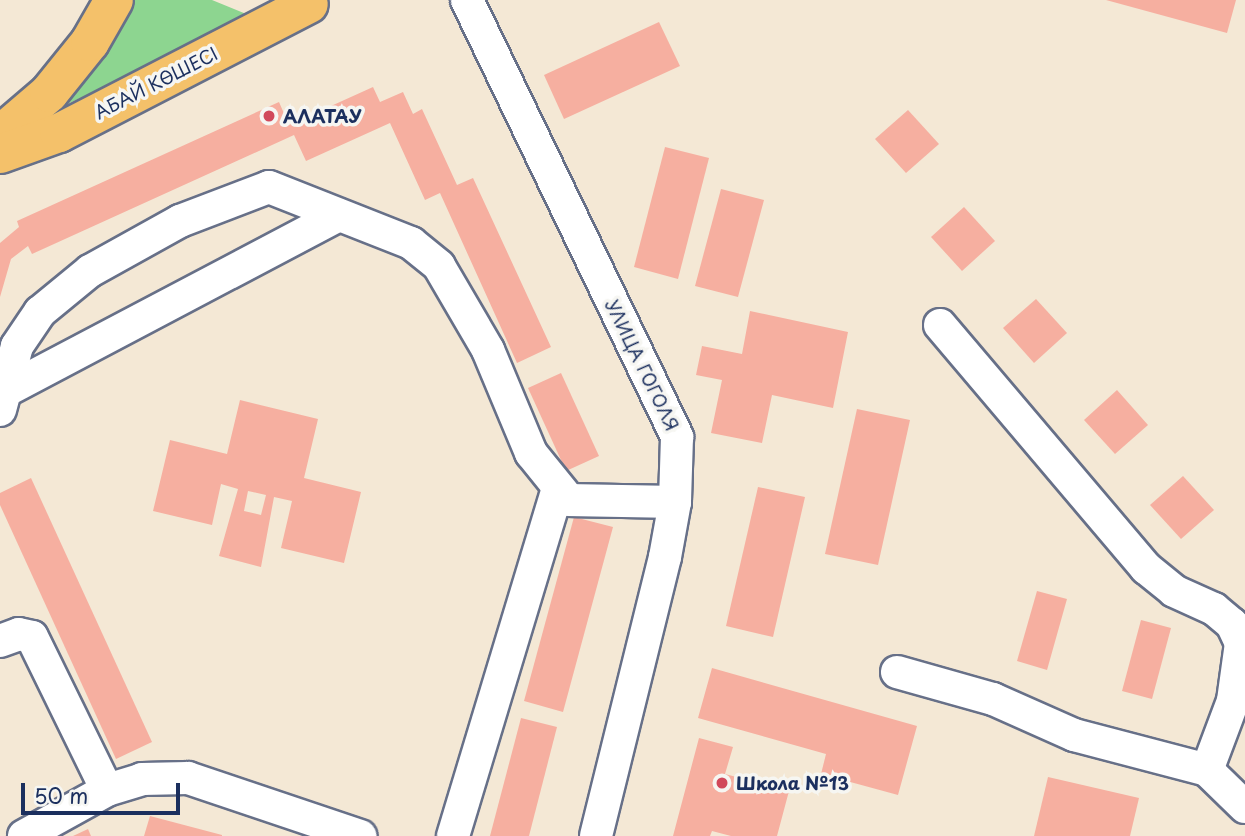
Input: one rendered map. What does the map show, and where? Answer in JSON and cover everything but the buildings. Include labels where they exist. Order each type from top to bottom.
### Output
[{"type":"main road","points":[[250,0],[275,6],[314,2]]},
{"type":"main road","name":"АБАЙ КӨШЕСІ","points":[[0,154],[58,132],[314,2]]},
{"type":"main road","points":[[0,135],[49,93],[103,6]]},
{"type":"street","name":"УЛИЦА ГОГОЛЯ","points":[[467,0],[677,437],[675,502],[596,836]]},
{"type":"street","points":[[3,400],[17,346],[40,312],[90,271],[180,222],[270,187],[411,243],[439,266],[488,351],[531,453],[569,500],[675,502]]},
{"type":"street","points":[[3,400],[339,215]]},
{"type":"street","points":[[940,324],[1146,568],[1174,591],[1214,609],[1232,624],[1241,643],[1233,701],[1206,770]]},
{"type":"street","points":[[453,836],[558,489]]},
{"type":"street","points":[[0,641],[19,634],[32,637],[107,790]]},
{"type":"street","points":[[897,672],[993,699],[1073,735],[1206,770],[1245,807]]},
{"type":"street","points":[[24,836],[78,810],[107,790],[142,779],[188,778],[360,836]]},
{"type":"green space","points":[[134,0],[212,0],[256,18],[65,105],[107,52]]},
{"type":"place","name":"АЛАТАУ","points":[[269,116]]},
{"type":"place","name":"Школа №13","points":[[722,783]]}]
